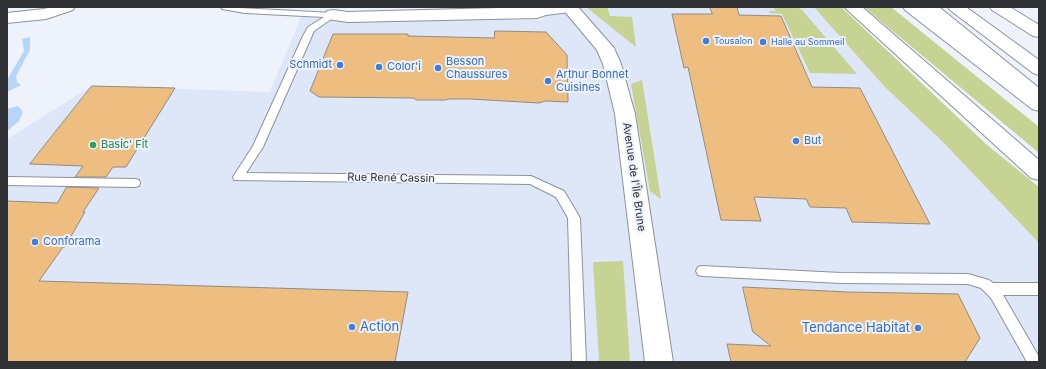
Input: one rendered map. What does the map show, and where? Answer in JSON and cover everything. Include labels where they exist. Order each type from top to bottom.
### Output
[{"type":"main road","points":[[15,17],[46,14],[67,7]]},
{"type":"main road","points":[[852,7],[1039,172]]},
{"type":"main road","points":[[911,7],[1039,104]]},
{"type":"main road","points":[[929,7],[1039,98]]},
{"type":"main road","points":[[956,7],[1039,69]]},
{"type":"main road","points":[[998,7],[1039,32]]},
{"type":"main road","points":[[333,15],[348,17],[537,13],[543,10],[570,8]]},
{"type":"main road","name":"Avenue de l'Île Brune","points":[[570,8],[605,48],[612,64],[625,114],[659,362]]},
{"type":"lane","points":[[225,7],[245,11],[333,15]]},
{"type":"lane","name":"Rue René Cassin","points":[[333,15],[311,29],[258,147],[238,177],[531,180],[560,194],[574,218],[579,362]]},
{"type":"lane","points":[[7,181],[135,183]]},
{"type":"lane","points":[[702,271],[841,278],[968,279],[985,284],[996,294],[1034,362]]},
{"type":"lane","points":[[991,290],[1039,289]]},
{"type":"shaded area","points":[[559,7],[824,7],[1039,234],[1039,362],[7,362],[7,139],[92,86],[270,92],[301,17],[541,20]]},
{"type":"green space","points":[[586,7],[607,7],[610,16],[632,17],[636,47]]},
{"type":"green space","points":[[773,7],[797,7],[803,11],[857,74],[810,73],[782,14],[770,13],[769,11],[776,11]]},
{"type":"green space","points":[[814,7],[841,7],[986,144],[1039,187],[1039,243],[943,142],[884,86]]},
{"type":"green space","points":[[864,7],[891,7],[1039,127],[1039,153]]},
{"type":"green space","points":[[642,80],[661,199],[650,191],[631,84]]},
{"type":"green space","points":[[623,261],[630,362],[599,362],[593,262]]},
{"type":"water","points":[[30,37],[30,50],[16,76],[17,82],[21,85],[7,92],[7,80],[24,51],[22,39]]},
{"type":"water","points":[[18,106],[23,112],[19,121],[7,131],[7,109]]},
{"type":"building","name":"But","points":[[710,7],[737,7],[739,15],[781,16],[812,87],[860,88],[930,224],[852,222],[846,208],[810,207],[806,199],[754,197],[761,221],[721,220],[688,67],[684,68],[672,14],[712,14]]},
{"type":"building","points":[[495,31],[546,32],[567,55],[568,102],[545,101],[539,103],[470,99],[417,100],[413,98],[319,97],[310,91],[333,34],[408,34],[408,36],[494,38]]},
{"type":"building","name":"Basic' Fit","points":[[92,86],[175,88],[126,167],[113,167],[106,177],[75,177],[83,166],[30,164]]},
{"type":"building","name":"Conforama","points":[[67,187],[99,188],[83,212],[85,212],[65,247],[63,247],[39,281],[408,292],[395,362],[7,362],[7,201],[57,203]]},
{"type":"building","points":[[743,287],[848,292],[958,294],[980,338],[965,362],[731,362],[727,344],[771,346],[753,332]]},
{"type":"place","name":"Tousalon","points":[[706,41]]},
{"type":"place","name":"Halle au Sommeil","points":[[763,42]]},
{"type":"place","name":"Schmidt","points":[[340,65]]},
{"type":"place","name":"Color'i","points":[[379,67]]},
{"type":"place","name":"Besson Chaussures","points":[[438,68]]},
{"type":"place","name":"Arthur Bonnet Cuisines","points":[[548,81]]},
{"type":"place","name":"But","points":[[796,141]]},
{"type":"place","name":"Basic' Fit","points":[[93,145]]},
{"type":"place","name":"Conforama","points":[[35,242]]},
{"type":"place","name":"Action","points":[[352,327]]},
{"type":"place","name":"Tendance Habitat","points":[[918,328]]}]
